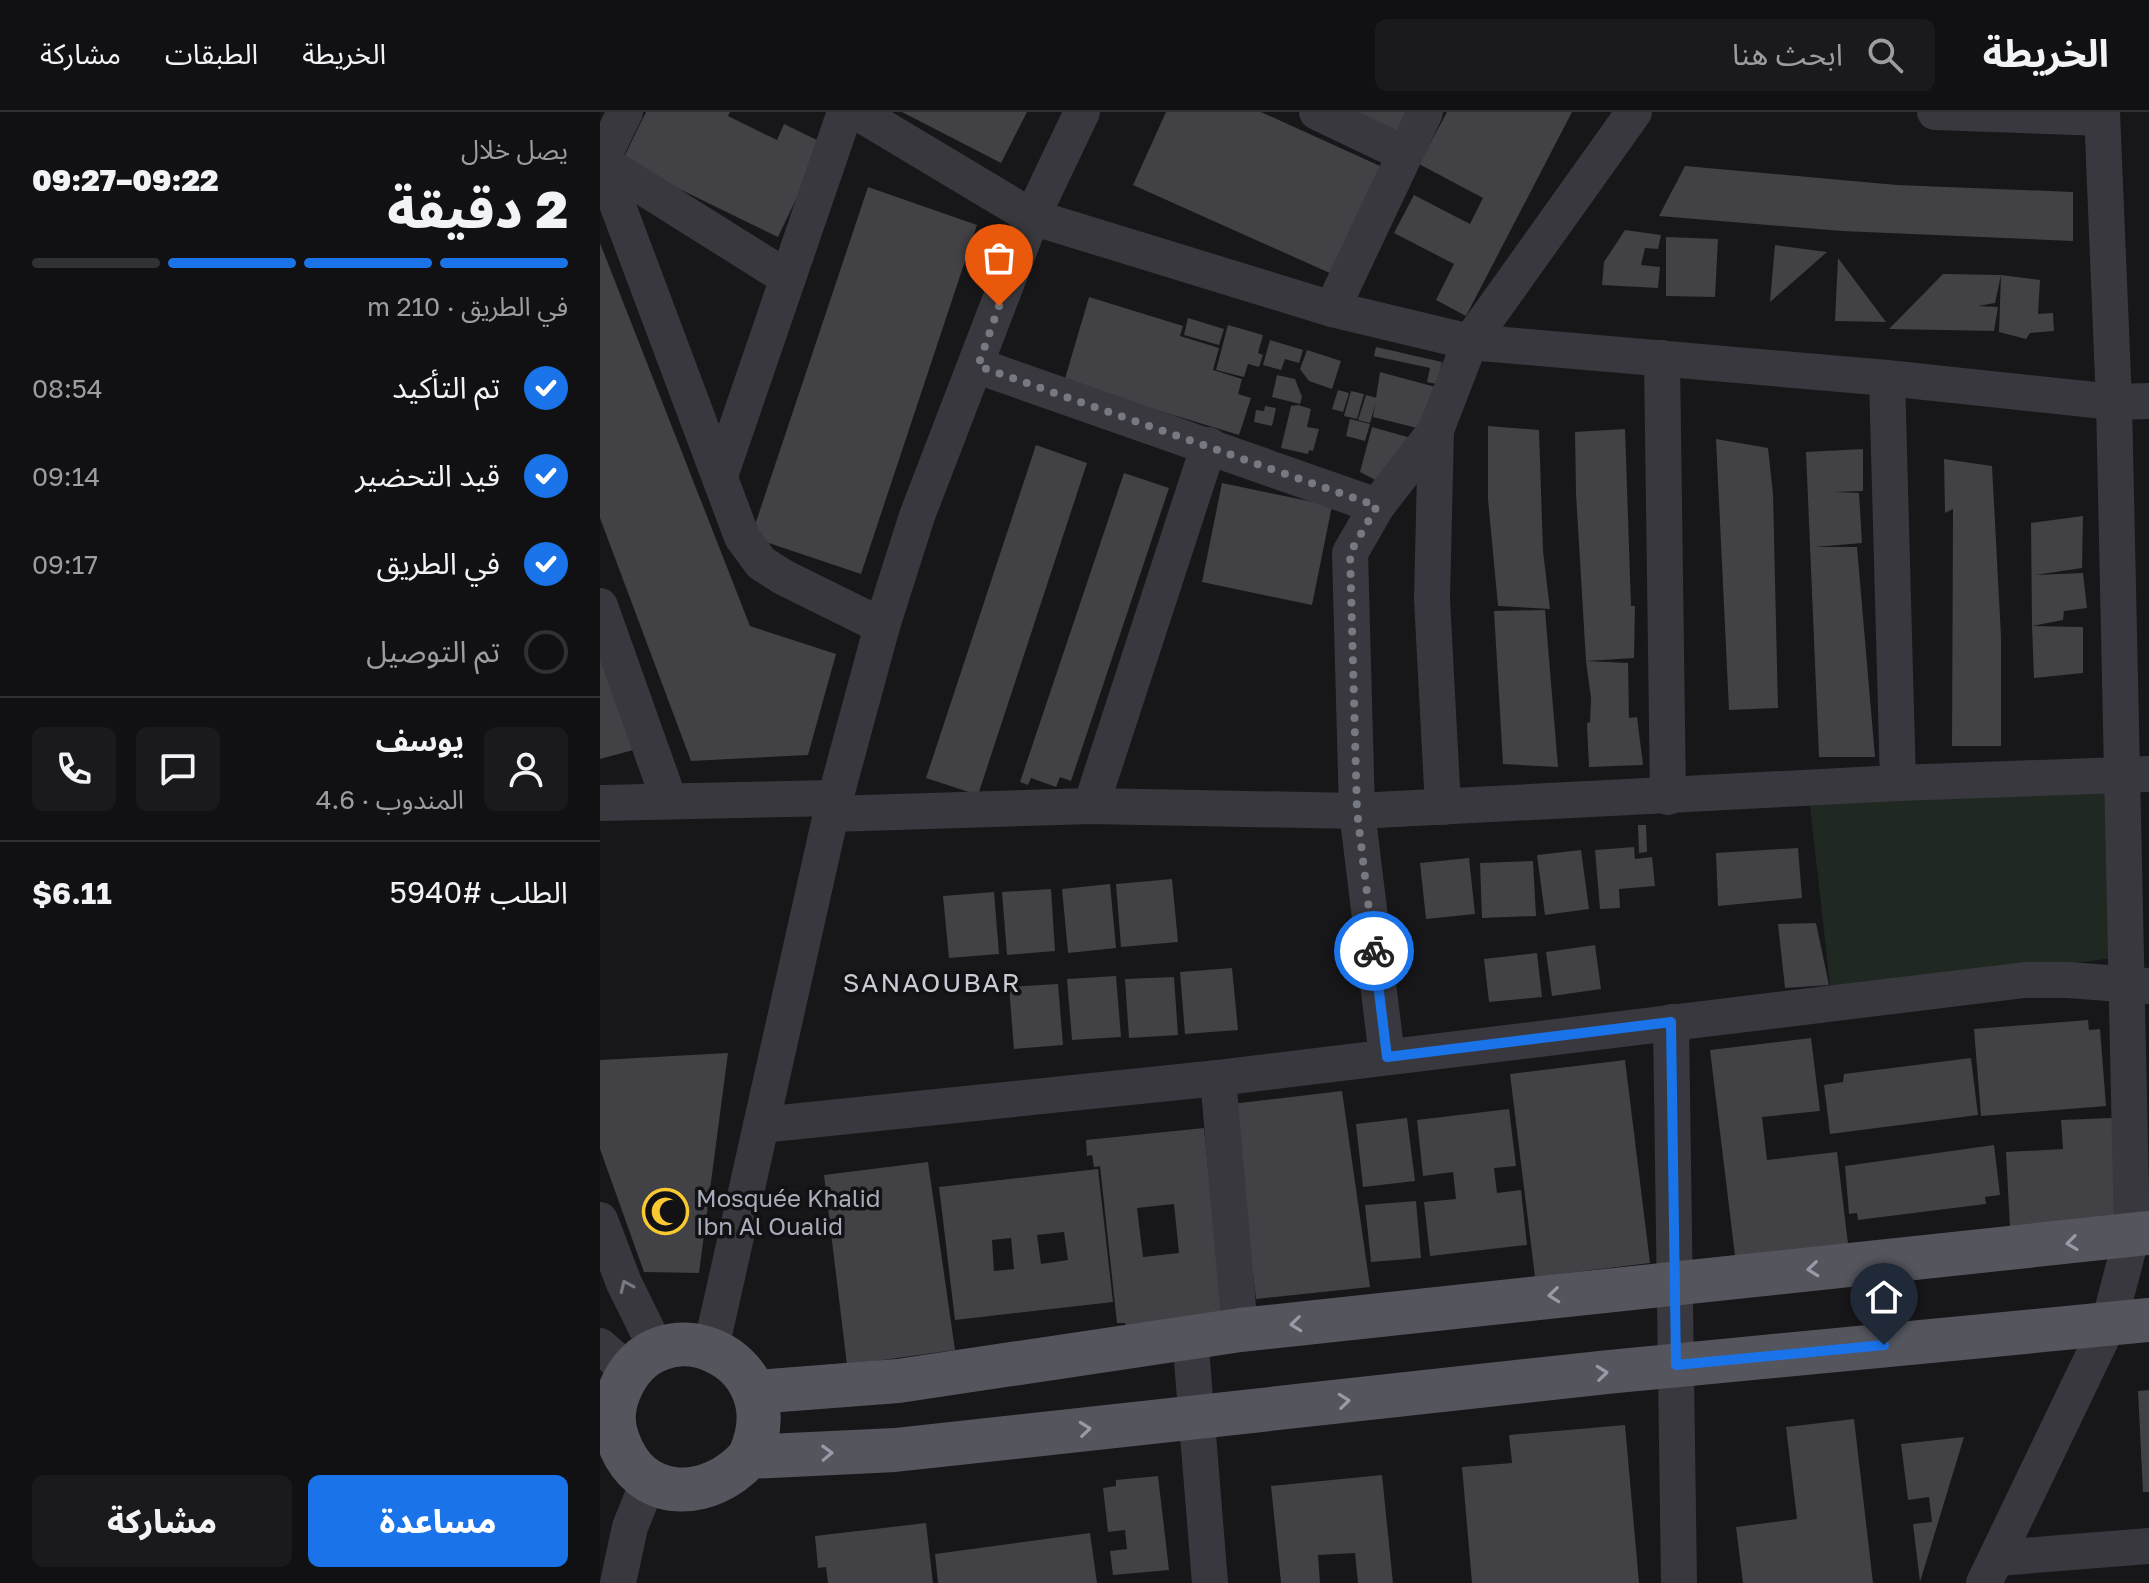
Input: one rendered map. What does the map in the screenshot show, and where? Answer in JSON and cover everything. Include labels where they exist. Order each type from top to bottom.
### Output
[{"type":"main road","points":[[755,1392],[898,1381],[1240,1330],[2141,1234]]},
{"type":"main road","points":[[749,1457],[895,1450],[1676,1365],[2129,1321]]},
{"type":"main road","points":[[675,1345],[711,1348],[730,1359],[745,1374],[755,1392],[760,1425],[749,1457],[734,1474],[715,1485],[693,1491],[670,1489],[624,1466],[614,1418],[622,1368],[675,1345]]},
{"type":"street","points":[[625,112],[601,161],[742,537],[761,563],[882,626]]},
{"type":"street","points":[[720,476],[845,112]]},
{"type":"street","points":[[857,112],[1032,217],[1332,309],[1470,342],[2131,401]]},
{"type":"street","points":[[711,1348],[833,806],[882,626],[917,516],[978,366],[1032,217],[1082,112]]},
{"type":"street","points":[[1317,112],[1405,154]]},
{"type":"street","points":[[1332,309],[1425,112]]},
{"type":"street","points":[[1387,1057],[1357,811],[1350,553],[1377,506],[1436,430],[1470,342],[1634,112]]},
{"type":"street","points":[[1935,112],[2102,115],[2131,401],[2141,1234],[2129,1321],[1991,1571]]},
{"type":"street","points":[[601,161],[786,277]]},
{"type":"street","points":[[1662,358],[1668,797]]},
{"type":"street","points":[[978,366],[1377,506]]},
{"type":"street","points":[[1887,378],[1898,783]]},
{"type":"street","points":[[1436,430],[1432,599],[1443,807]]},
{"type":"street","points":[[1091,806],[1209,445]]},
{"type":"street","points":[[600,606],[669,800]]},
{"type":"street","points":[[600,803],[669,800],[833,806],[1091,806],[1357,811],[2136,774]]},
{"type":"street","points":[[761,1125],[1218,1078],[2025,980],[2138,985]]},
{"type":"street","points":[[1671,1022],[1679,1583]]},
{"type":"street","points":[[1218,1078],[1240,1330]]},
{"type":"street","points":[[600,1220],[624,1283],[622,1368]]},
{"type":"street","points":[[1190,1336],[1210,1583]]},
{"type":"street","points":[[618,1583],[630,1527],[624,1466]]},
{"type":"street","points":[[1991,1571],[2038,1568],[2149,1546]]},
{"type":"shaded area","points":[[2122,784],[2114,958],[1831,994],[1809,797]]},
{"type":"building","points":[[646,112],[730,112],[728,116],[777,140],[784,124],[823,143],[778,237],[622,161]]},
{"type":"building","points":[[902,112],[1027,112],[1001,163]]},
{"type":"building","points":[[1166,112],[1261,112],[1380,166],[1332,274],[1133,185]]},
{"type":"building","points":[[1352,112],[1410,112],[1400,135]]},
{"type":"building","points":[[1447,112],[1572,112],[1466,316],[1436,300],[1454,264],[1394,233],[1414,195],[1470,224],[1483,198],[1419,164]]},
{"type":"building","points":[[1685,166],[1897,185],[2073,192],[2073,241],[1842,231],[1659,216]]},
{"type":"building","points":[[868,187],[977,225],[861,574],[751,537]]},
{"type":"building","points":[[1625,230],[1661,235],[1658,249],[1645,248],[1641,265],[1660,267],[1658,288],[1602,285],[1604,262]]},
{"type":"building","points":[[1666,237],[1718,239],[1715,297],[1666,296]]},
{"type":"building","points":[[600,243],[750,626],[836,654],[808,755],[691,761],[600,518]]},
{"type":"building","points":[[1775,245],[1827,252],[1770,302]]},
{"type":"building","points":[[1838,258],[1886,322],[1835,321]]},
{"type":"building","points":[[1943,274],[2001,275],[1995,303],[1978,306],[1998,307],[1994,331],[1889,329]]},
{"type":"building","points":[[2001,275],[2040,280],[2038,314],[2053,313],[2054,331],[2030,333],[2026,339],[1999,332]]},
{"type":"building","points":[[1089,297],[1183,326],[1180,336],[1219,348],[1213,370],[1242,379],[1238,394],[1251,398],[1239,435],[1064,382]]},
{"type":"building","points":[[1188,318],[1224,329],[1219,345],[1184,335]]},
{"type":"building","points":[[1228,325],[1263,335],[1258,353],[1263,355],[1259,367],[1248,364],[1244,377],[1216,370]]},
{"type":"building","points":[[1270,340],[1303,350],[1299,363],[1285,359],[1281,370],[1263,365]]},
{"type":"building","points":[[1376,347],[1442,362],[1437,384],[1427,382],[1430,368],[1374,356]]},
{"type":"building","points":[[1307,350],[1341,361],[1332,389],[1309,381],[1300,369]]},
{"type":"building","points":[[1380,372],[1439,388],[1421,429],[1373,417]]},
{"type":"building","points":[[1277,375],[1295,379],[1302,397],[1300,404],[1272,397]]},
{"type":"building","points":[[1338,390],[1349,393],[1343,412],[1332,409]]},
{"type":"building","points":[[1351,391],[1364,394],[1357,419],[1344,416]]},
{"type":"building","points":[[1366,395],[1377,398],[1370,423],[1358,420]]},
{"type":"building","points":[[1265,406],[1276,408],[1272,426],[1254,422],[1256,410],[1264,411]]},
{"type":"building","points":[[1291,406],[1311,409],[1307,427],[1319,429],[1313,451],[1309,450],[1308,454],[1281,448]]},
{"type":"building","points":[[1350,419],[1370,424],[1365,441],[1346,436]]},
{"type":"building","points":[[1488,426],[1539,430],[1543,551],[1550,609],[1498,606],[1488,499]]},
{"type":"building","points":[[1372,427],[1411,438],[1385,485],[1360,472]]},
{"type":"building","points":[[1625,429],[1631,606],[1635,606],[1634,658],[1586,661],[1575,432]]},
{"type":"building","points":[[1716,439],[1768,448],[1773,494],[1778,708],[1729,710]]},
{"type":"building","points":[[1036,445],[1087,463],[978,795],[926,778]]},
{"type":"building","points":[[1863,449],[1863,491],[1834,492],[1859,493],[1862,543],[1815,547],[1857,547],[1875,757],[1819,757],[1806,452]]},
{"type":"building","points":[[1944,459],[1992,466],[2001,636],[2001,746],[1952,746],[1953,509],[1945,513]]},
{"type":"building","points":[[1124,473],[1169,488],[1071,781],[1060,777],[1056,787],[1031,778],[1028,785],[1020,782]]},
{"type":"building","points":[[1222,483],[1332,506],[1312,605],[1202,582]]},
{"type":"building","points":[[2083,516],[2082,568],[2035,575],[2083,573],[2087,608],[2064,611],[2063,620],[2032,626],[2031,523]]},
{"type":"building","points":[[1545,610],[1558,767],[1503,764],[1494,611]]},
{"type":"building","points":[[2032,626],[2083,627],[2083,673],[2034,678]]},
{"type":"building","points":[[600,649],[637,749],[600,759]]},
{"type":"building","points":[[1586,661],[1628,663],[1629,718],[1637,717],[1643,765],[1589,767],[1587,723],[1590,722],[1591,698]]},
{"type":"building","points":[[1638,825],[1646,825],[1647,852],[1639,853]]},
{"type":"building","points":[[1634,847],[1635,859],[1652,857],[1655,886],[1619,889],[1620,908],[1600,909],[1595,850]]},
{"type":"building","points":[[1798,848],[1802,898],[1718,906],[1716,853]]},
{"type":"building","points":[[1581,850],[1589,909],[1545,915],[1537,855]]},
{"type":"building","points":[[1469,858],[1475,914],[1426,919],[1420,863]]},
{"type":"building","points":[[1533,861],[1536,916],[1482,918],[1480,863]]},
{"type":"building","points":[[1172,879],[1178,942],[1121,947],[1116,884]]},
{"type":"building","points":[[1110,884],[1116,948],[1068,953],[1062,889]]},
{"type":"building","points":[[1051,889],[1055,951],[1007,955],[1002,892]]},
{"type":"building","points":[[994,892],[999,954],[949,958],[943,896]]},
{"type":"building","points":[[1816,923],[1829,985],[1785,988],[1778,924]]},
{"type":"building","points":[[1595,945],[1601,989],[1552,996],[1546,952]]},
{"type":"building","points":[[1537,953],[1542,997],[1489,1002],[1484,959]]},
{"type":"building","points":[[1232,968],[1238,1030],[1185,1034],[1180,972]]},
{"type":"building","points":[[1116,976],[1121,1037],[1072,1040],[1067,979]]},
{"type":"building","points":[[1174,977],[1178,1035],[1129,1038],[1125,979]]},
{"type":"building","points":[[1058,984],[1063,1045],[1014,1049],[1009,987]]},
{"type":"building","points":[[2088,1020],[2089,1030],[2100,1029],[2106,1106],[1981,1116],[1974,1029]]},
{"type":"building","points":[[1811,1038],[1820,1111],[1762,1117],[1767,1160],[1837,1152],[1849,1252],[1737,1272],[1710,1050]]},
{"type":"building","name":"Mosquée Khalid Ibn Al Oualid","points":[[728,1053],[699,1273],[644,1272],[600,1149],[600,1060]]},
{"type":"building","points":[[1971,1058],[1978,1115],[1830,1134],[1824,1085],[1843,1082],[1844,1074]]},
{"type":"building","points":[[1625,1060],[1650,1263],[1535,1277],[1510,1074]]},
{"type":"building","points":[[1342,1091],[1370,1287],[1256,1299],[1231,1104]]},
{"type":"building","points":[[1509,1109],[1516,1166],[1494,1168],[1497,1193],[1521,1190],[1527,1245],[1430,1256],[1424,1202],[1456,1199],[1453,1172],[1423,1176],[1417,1120]]},
{"type":"building","points":[[1407,1118],[1415,1181],[1363,1187],[1356,1124]]},
{"type":"building","points":[[2112,1118],[2118,1224],[2010,1229],[2006,1152],[2063,1149],[2061,1120]]},
{"type":"building","points":[[1204,1128],[1216,1247],[1229,1314],[1126,1328],[1125,1323],[1117,1323],[1100,1166],[1094,1167],[1092,1155],[1087,1156],[1086,1140]],"holes":[[[1174,1204],[1179,1253],[1143,1257],[1137,1208]]]},
{"type":"building","points":[[1994,1145],[2000,1195],[1985,1197],[1986,1204],[1858,1220],[1857,1213],[1849,1214],[1845,1166]]},
{"type":"building","points":[[928,1162],[955,1350],[847,1365],[824,1175]]},
{"type":"building","points":[[1098,1169],[1113,1302],[955,1320],[939,1187]],"holes":[[[1064,1232],[1068,1260],[1041,1264],[1037,1235]],[[1011,1238],[1014,1269],[994,1271],[992,1240]]]},
{"type":"building","points":[[1416,1201],[1421,1258],[1371,1262],[1365,1205]]},
{"type":"building","points":[[2149,1390],[2149,1492],[2143,1492],[2138,1391]]},
{"type":"building","points":[[1854,1419],[1873,1583],[1743,1583],[1736,1527],[1797,1519],[1786,1427]]},
{"type":"building","points":[[1625,1425],[1639,1583],[1472,1583],[1462,1467],[1512,1463],[1509,1435]]},
{"type":"building","points":[[1964,1437],[1920,1582],[1913,1524],[1932,1522],[1929,1497],[1908,1500],[1901,1444]]},
{"type":"building","points":[[1382,1475],[1393,1583],[1358,1583],[1355,1553],[1318,1555],[1320,1583],[1281,1583],[1271,1486]]},
{"type":"building","points":[[1158,1476],[1169,1570],[1113,1575],[1110,1551],[1127,1549],[1125,1530],[1108,1532],[1103,1488],[1116,1486],[1116,1480]]},
{"type":"building","points":[[926,1523],[933,1583],[828,1583],[826,1567],[818,1568],[815,1536]]},
{"type":"building","points":[[1090,1533],[1097,1583],[938,1583],[935,1554]]},
{"type":"way so far","points":[[999,306],[978,366],[1377,506],[1350,553],[1357,811],[1374,951]]},
{"type":"place","name":"Mosquée Khalid Ibn Al Oualid","points":[[665,1211]]},
{"type":"district","name":"SANAOUBAR","points":[[932,982]]},
{"type":"route","points":[[1374,951],[1387,1057],[1671,1022],[1676,1365],[1884,1345]]}]
